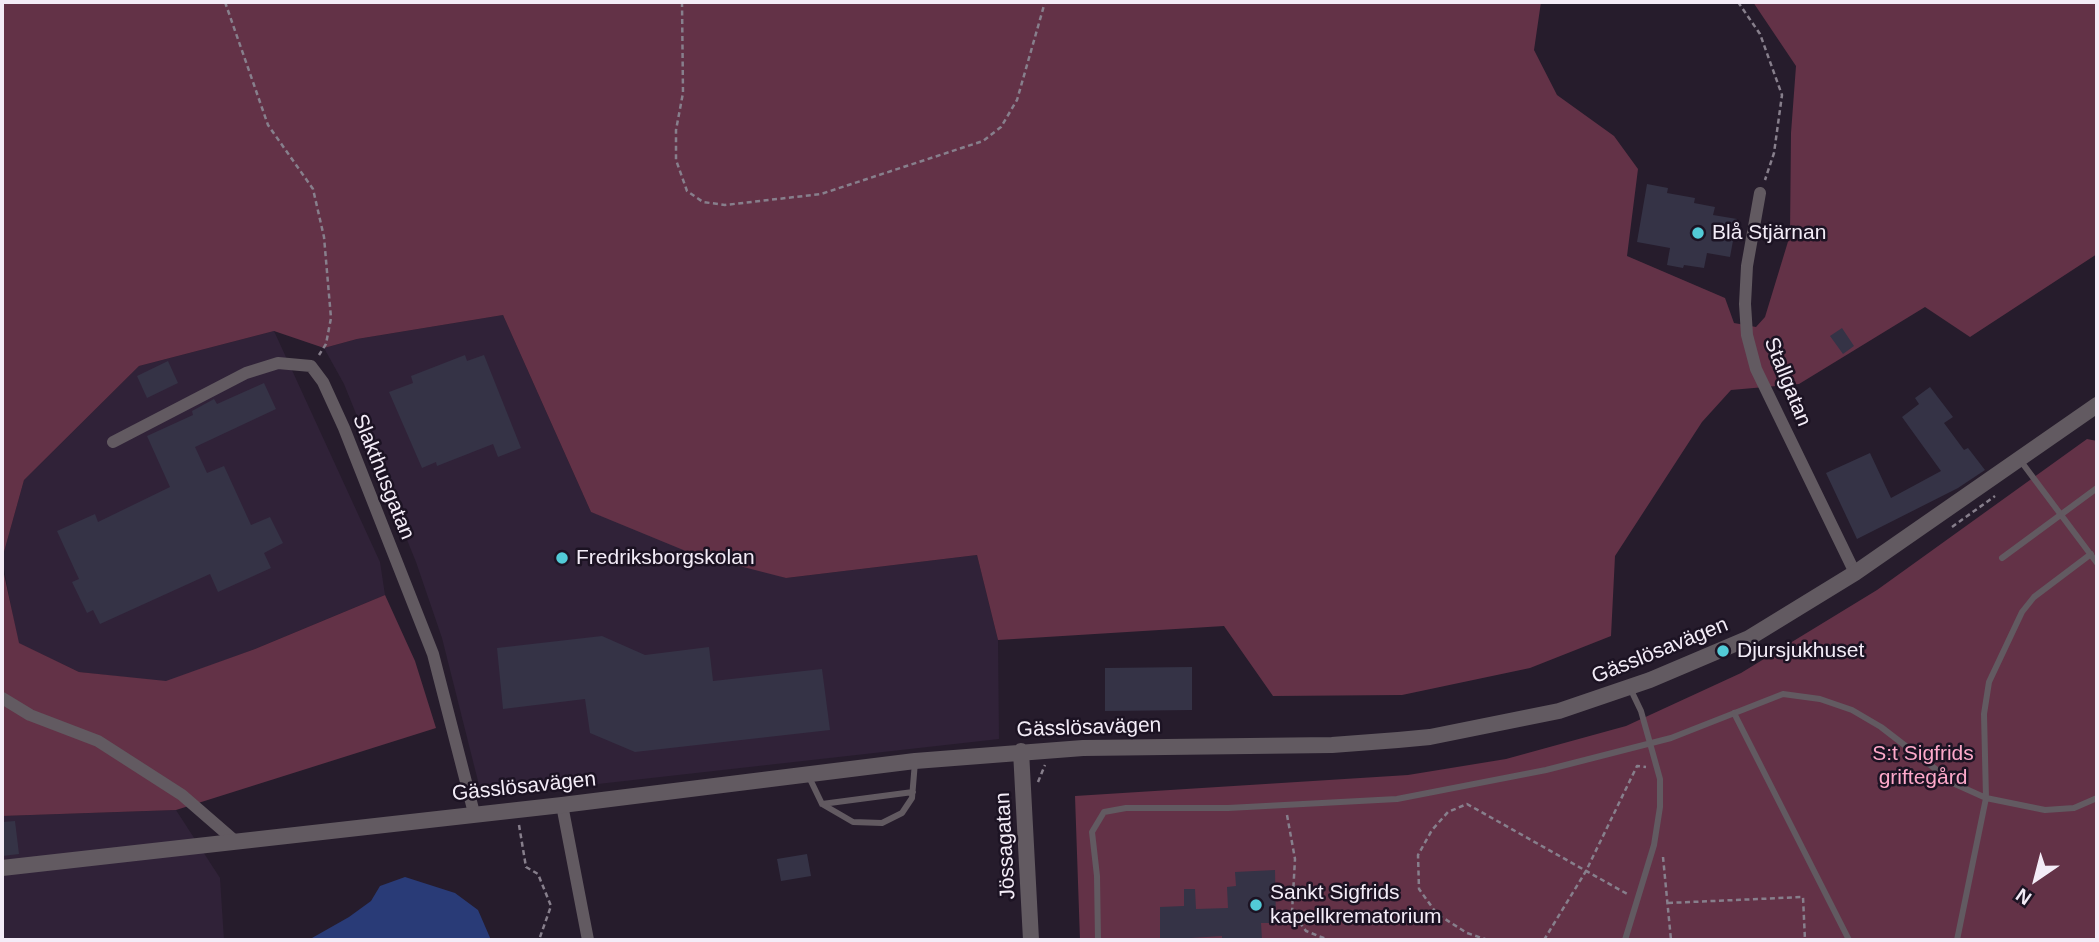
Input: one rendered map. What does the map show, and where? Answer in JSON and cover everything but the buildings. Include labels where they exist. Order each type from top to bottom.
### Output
[{"type":"street","name":"Stallgatan","points":[[1760,193],[1747,266],[1747,335],[1756,369],[1855,573]]},
{"type":"street","points":[[113,442],[246,373],[278,363],[311,366]]},
{"type":"street","name":"Slakthusgatan","points":[[311,366],[323,382],[344,428],[433,653],[474,813]]},
{"type":"street","name":"Gässlösavägen","points":[[2,868],[562,805],[915,761],[1021,751],[1166,746],[1332,745],[1430,737],[1559,711],[1630,688],[1723,652],[1792,614],[2097,405]]},
{"type":"street","points":[[2,698],[30,715],[97,741],[182,795],[235,841]]},
{"type":"street","name":"Jössagatan","points":[[1021,751],[1031,940]]},
{"type":"street","points":[[562,805],[588,940]]},
{"type":"lane","points":[[2020,460],[2097,563]]},
{"type":"lane","points":[[2002,558],[2097,488]]},
{"type":"lane","points":[[1957,940],[1986,798],[1984,714],[1989,682],[2022,612],[2034,597],[2091,555]]},
{"type":"lane","points":[[1625,940],[1654,845],[1660,807],[1656,767],[1650,743],[1641,712],[1630,688]]},
{"type":"lane","points":[[1098,940],[1097,876],[1092,832],[1104,812],[1126,808],[1285,806],[1397,799],[1546,770],[1671,738],[1783,695],[1821,699],[1852,710],[1881,727],[1955,784],[1986,798],[2045,810],[2074,808],[2097,798]]},
{"type":"lane","points":[[1734,713],[1849,940]]},
{"type":"lane","points":[[807,774],[822,804],[853,822],[882,823],[902,813],[914,792],[915,761]]},
{"type":"lane","points":[[822,804],[914,792]]},
{"type":"path","points":[[225,2],[268,125],[313,189],[324,237],[331,318],[326,344],[311,366]]},
{"type":"path","points":[[682,2],[683,93],[676,130],[676,160],[687,191],[702,202],[725,205],[821,194],[984,141],[1001,127],[1017,100],[1045,2]]},
{"type":"path","points":[[1738,2],[1760,34],[1782,95],[1774,153],[1760,193]]},
{"type":"path","points":[[1544,940],[1586,871],[1637,766],[1656,767]]},
{"type":"path","points":[[1488,940],[1467,933],[1437,914],[1419,889],[1418,855],[1432,830],[1448,813],[1467,804],[1637,900]]},
{"type":"path","points":[[1285,806],[1295,851],[1292,912],[1306,931],[1329,940]]},
{"type":"path","points":[[518,822],[526,867],[538,874],[551,906],[540,940]]},
{"type":"path","points":[[1654,845],[1665,859],[1671,940]]},
{"type":"path","points":[[1668,904],[1802,897],[1805,940]]},
{"type":"shaded area","name":"Fredriksborgskolan","points":[[503,315],[591,512],[786,578],[977,555],[998,640],[999,739],[482,797],[442,638],[416,562],[344,384],[324,348],[357,339]]},
{"type":"shaded area","points":[[274,331],[380,562],[385,595],[255,649],[166,682],[79,672],[18,643],[2,559],[24,480],[139,366]]},
{"type":"shaded area","points":[[176,810],[220,878],[224,940],[2,940],[2,816]]},
{"type":"green space","points":[[2,2],[1541,2],[1534,50],[1557,95],[1614,136],[1638,169],[1627,256],[1725,298],[1734,323],[1756,327],[1765,317],[1790,235],[1791,133],[1796,66],[1753,2],[2097,2],[2097,254],[1970,337],[1925,307],[1799,384],[1731,390],[1702,422],[1615,556],[1611,636],[1530,668],[1402,695],[1273,696],[1224,626],[998,640],[977,555],[786,578],[693,554],[591,512],[503,315],[357,339],[324,348],[274,331],[139,366],[24,480],[2,559]]},
{"type":"green space","name":"S:t Sigfrids griftegård","points":[[2087,439],[2097,441],[2097,940],[1080,940],[1075,796],[1408,775],[1506,759],[1626,726],[1741,673],[1877,590]]},
{"type":"green space","points":[[2,565],[19,643],[79,672],[166,681],[255,649],[385,595],[415,661],[436,728],[176,810],[2,816]]},
{"type":"water","points":[[405,877],[455,893],[478,910],[491,940],[302,940],[312,938],[349,917],[371,901],[380,886]]},
{"type":"place","name":"Blå Stjärnan","points":[[1698,233]]},
{"type":"place","name":"Fredriksborgskolan","points":[[562,558]]},
{"type":"place","name":"Djursjukhuset","points":[[1723,651]]},
{"type":"place","name":"Sankt Sigfrids kapellkrematorium","points":[[1256,905]]}]
